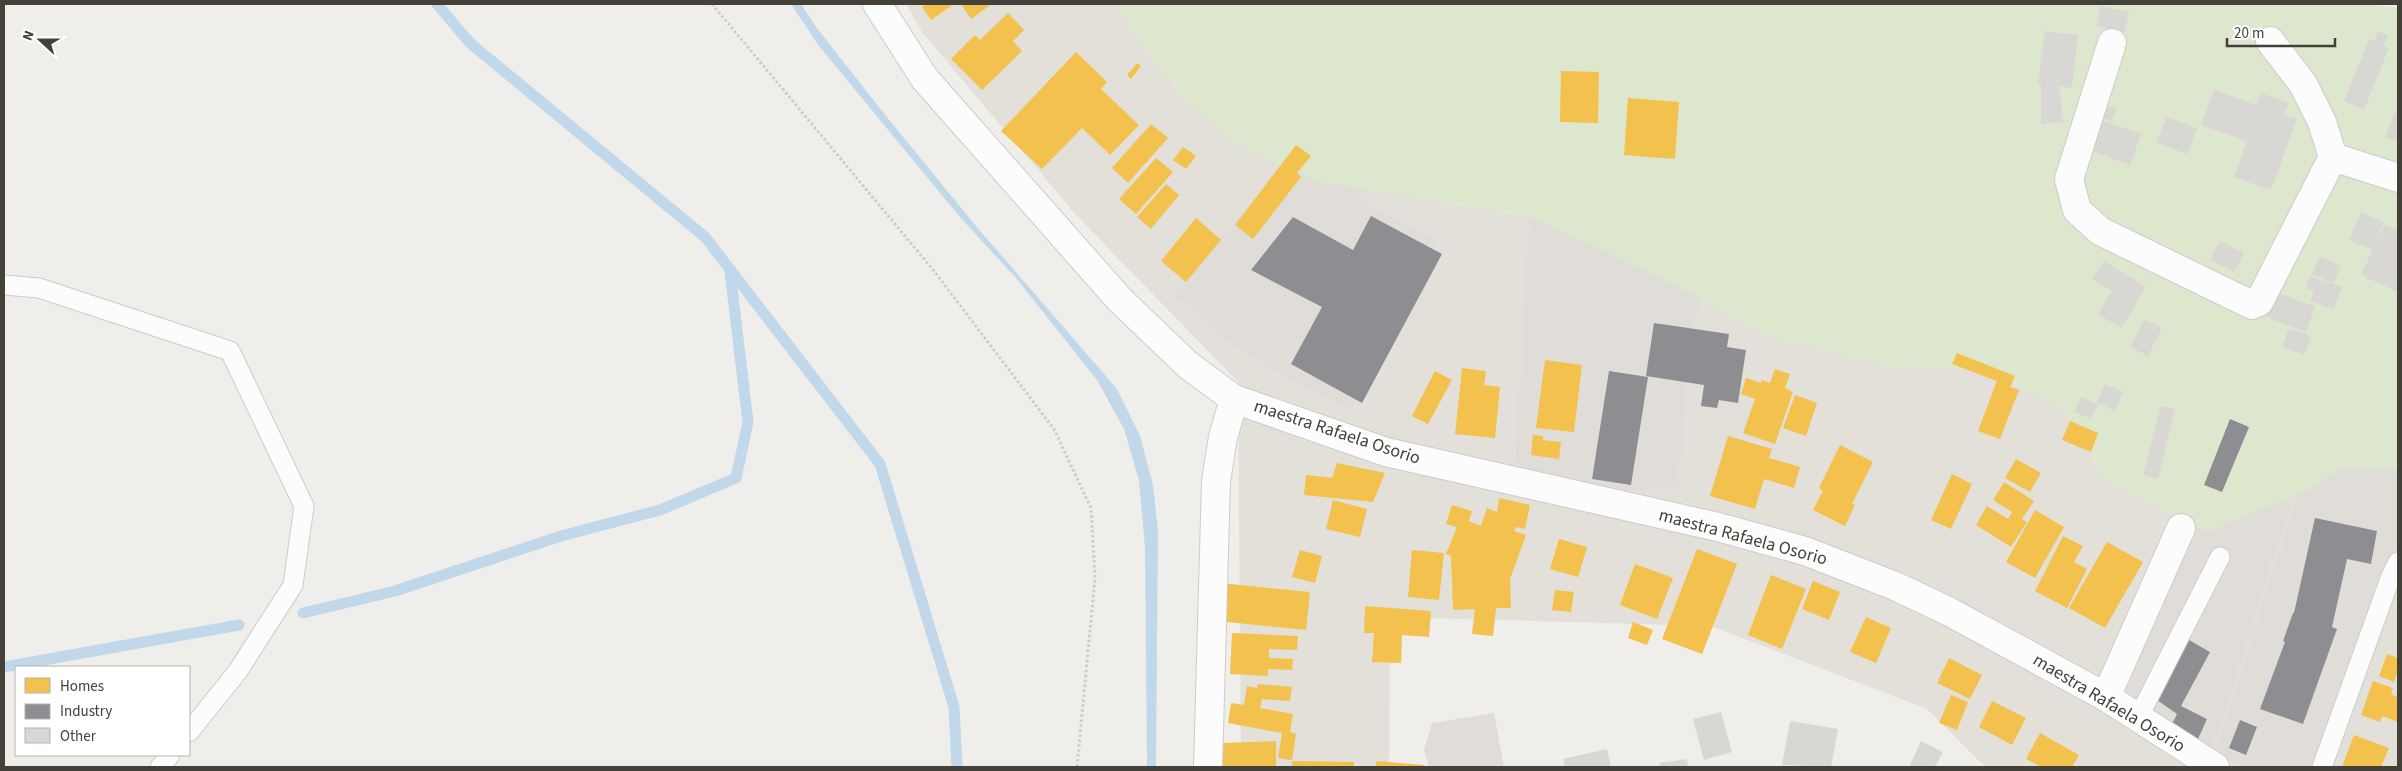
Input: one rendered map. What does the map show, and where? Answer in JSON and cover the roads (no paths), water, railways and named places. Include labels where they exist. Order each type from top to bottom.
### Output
[{"type":"street","name":"maestra Rafaela Osorio","points":[[877,4],[925,79],[1120,300],[1188,364],[1234,399],[1386,452],[1718,527],[1805,551],[1895,586],[1939,606],[2106,697],[2215,767]]},
{"type":"street","points":[[2112,43],[2069,179],[2077,210],[2100,232],[2252,306],[2257,305],[2333,157],[2322,122],[2303,84],[2270,41]]},
{"type":"street","points":[[2333,157],[2398,178]]},
{"type":"street","points":[[1208,767],[1216,481],[1223,437],[1234,399]]},
{"type":"street","points":[[2106,697],[2181,528]]},
{"type":"lane","points":[[4,285],[39,288],[230,351],[304,506],[293,585],[238,671],[190,731]]},
{"type":"lane","points":[[2138,718],[2220,557]]},
{"type":"lane","points":[[2322,767],[2391,576],[2398,562]]},
{"type":"lane","points":[[160,767],[169,756]]},
{"type":"water","points":[[791,4],[801,4],[816,27],[882,111],[976,226],[1117,389],[1140,436],[1153,485],[1158,530],[1156,767],[1147,767],[1145,548],[1139,481],[1124,429],[1097,380],[1016,278],[959,216],[819,46]]},
{"type":"waterway","points":[[437,4],[470,43],[705,237],[880,464],[954,707],[957,767]]},
{"type":"waterway","points":[[303,613],[395,591],[561,536],[660,510],[736,478],[748,422],[730,272]]},
{"type":"waterway","points":[[4,667],[239,625]]}]
